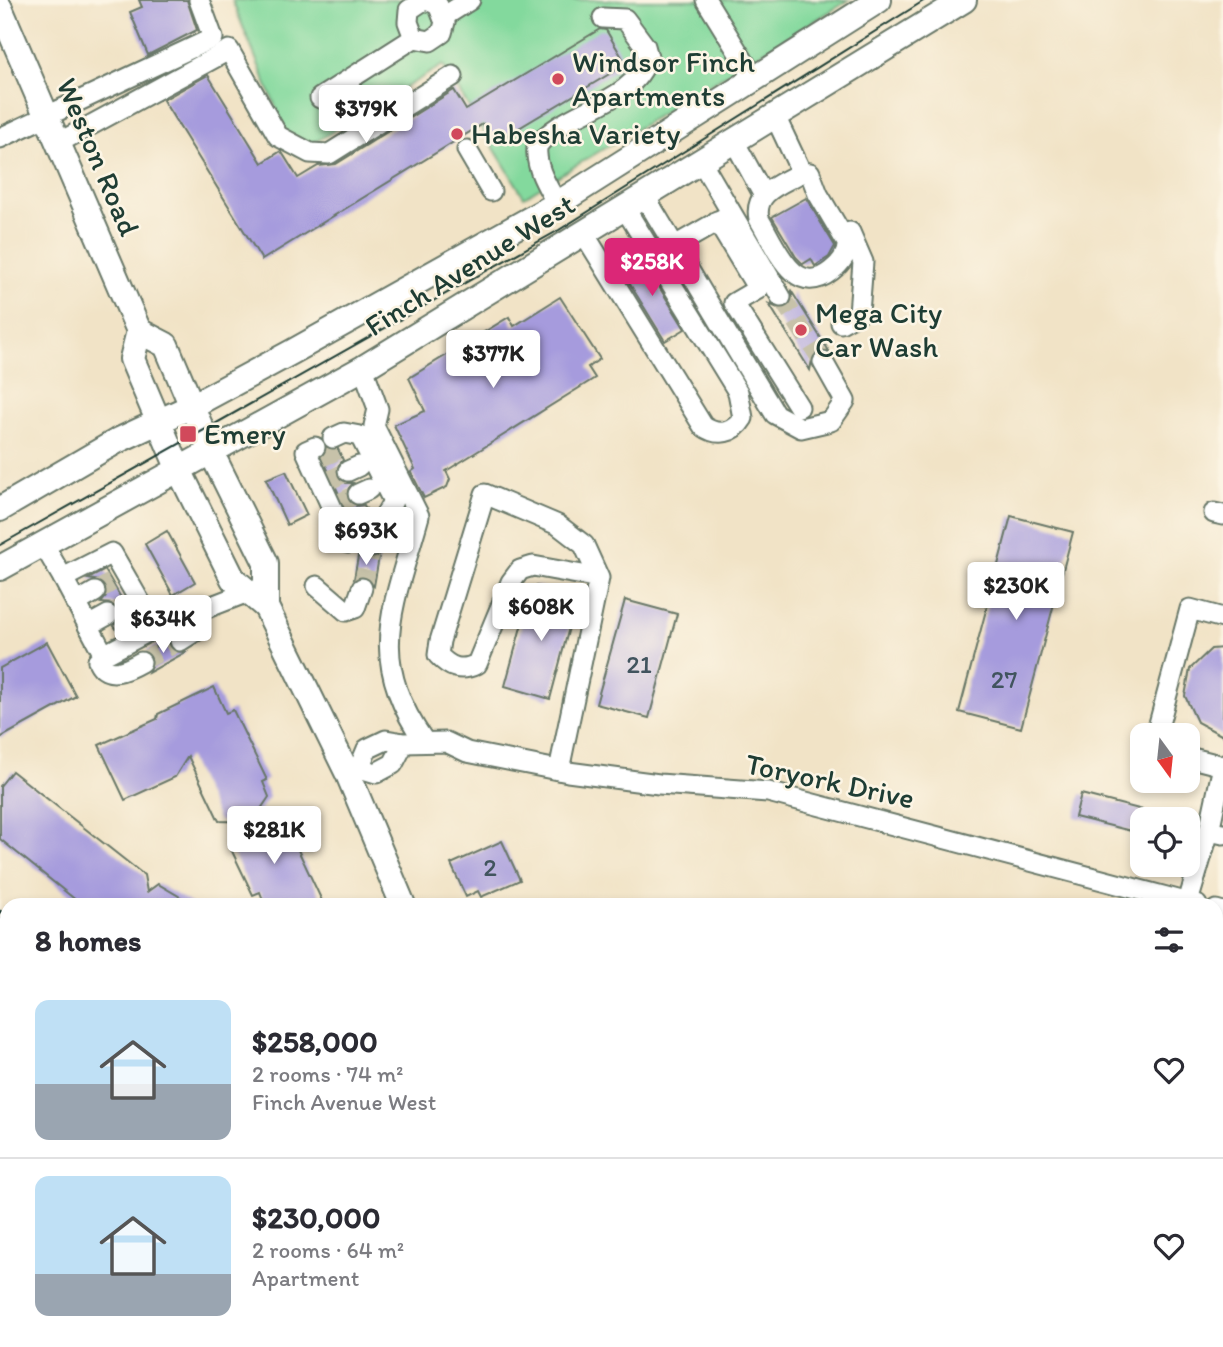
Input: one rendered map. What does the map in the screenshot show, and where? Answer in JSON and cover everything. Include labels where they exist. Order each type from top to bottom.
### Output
[{"type":"main road","name":"Finch Avenue West","points":[[0,509],[117,441],[192,406],[558,204],[879,0]]},
{"type":"main road","name":"Finch Avenue West","points":[[0,568],[363,368],[964,0]]},
{"type":"main road","name":"Weston Road","points":[[0,8],[139,331]]},
{"type":"main road","points":[[257,599],[266,563],[212,453],[166,345],[139,331],[132,359],[179,470],[233,579],[257,599],[354,771],[400,898]]},
{"type":"street","points":[[0,138],[213,38],[199,0]]},
{"type":"street","points":[[320,98],[414,38],[430,41],[442,33],[443,17],[439,5],[426,0],[409,10],[408,22],[414,38]]},
{"type":"street","points":[[443,17],[470,0]]},
{"type":"street","points":[[706,0],[754,78]]},
{"type":"street","points":[[558,204],[536,159],[537,146],[558,128],[628,86],[639,76],[648,57],[645,46],[625,19],[603,18]]},
{"type":"street","points":[[58,144],[229,51],[278,136],[310,153],[329,154],[453,76]]},
{"type":"street","points":[[734,141],[760,202],[759,219],[793,275],[806,279],[826,275],[836,267],[848,249],[847,243],[818,194],[815,180],[810,173],[801,170],[775,116]]},
{"type":"street","points":[[467,150],[491,191]]},
{"type":"street","points":[[673,247],[724,217],[760,202],[818,160],[863,261],[859,313],[841,323]]},
{"type":"street","points":[[701,161],[758,289],[734,303],[799,407]]},
{"type":"street","points":[[634,201],[673,247],[775,414],[801,428],[831,421],[845,401],[823,362]]},
{"type":"street","points":[[583,232],[703,426],[721,433],[738,425],[743,408],[738,392],[634,201]]},
{"type":"street","points":[[724,217],[781,296]]},
{"type":"street","points":[[354,771],[376,773],[393,764],[414,742],[393,685],[388,629],[419,516],[374,426],[378,409],[363,368]]},
{"type":"street","points":[[341,442],[360,436],[393,501],[371,533]]},
{"type":"street","points":[[315,456],[336,505],[348,543]]},
{"type":"street","points":[[559,770],[599,578],[584,545],[558,525],[485,494],[438,655],[447,665],[465,670],[477,664],[511,582],[520,570],[533,566],[599,578]]},
{"type":"street","points":[[43,544],[103,655]]},
{"type":"street","points":[[63,578],[112,553],[111,583],[124,607],[155,628]]},
{"type":"street","points":[[76,603],[111,583]]},
{"type":"street","points":[[317,586],[346,611],[355,608],[362,587]]},
{"type":"street","points":[[141,662],[122,672],[112,671],[99,664],[103,655],[155,628],[200,611],[257,599]]},
{"type":"street","points":[[88,626],[124,607]]},
{"type":"street","points":[[1159,723],[1190,609],[1223,618]]},
{"type":"street","points":[[180,641],[195,631],[200,611]]},
{"type":"street","name":"Toryork Drive","points":[[414,742],[446,743],[467,752],[559,770],[659,784],[768,792],[1170,898]]},
{"type":"street","points":[[1195,898],[1216,832],[1223,766],[1200,760]]},
{"type":"green space","points":[[232,0],[849,0],[524,197],[443,65],[295,154]]},
{"type":"building","points":[[139,0],[187,0],[197,30],[148,55],[130,12],[142,7]]},
{"type":"building","points":[[600,29],[606,30],[626,64],[494,143],[483,124],[262,260],[163,100],[208,75],[262,163],[281,151],[298,178],[318,166],[336,164],[454,90],[466,110]]},
{"type":"building","points":[[806,198],[835,246],[829,257],[815,266],[811,259],[803,264],[796,257],[772,217]]},
{"type":"building","points":[[640,256],[685,329],[665,341],[620,268]]},
{"type":"building","name":"Mega City Car Wash","points":[[792,292],[829,351],[822,350],[813,355],[810,370],[769,304],[780,309],[787,308],[792,302]]},
{"type":"building","points":[[560,297],[600,359],[588,367],[595,378],[446,471],[450,479],[447,487],[424,498],[411,472],[415,469],[394,425],[425,411],[409,378],[509,317],[514,326]]},
{"type":"building","points":[[327,449],[338,449],[343,460],[336,469],[337,477],[346,483],[353,483],[346,492],[347,500],[356,506],[364,505],[366,509],[349,516],[322,457]]},
{"type":"building","points":[[286,471],[307,515],[287,525],[266,479]]},
{"type":"building","points":[[1011,516],[1073,532],[1021,728],[959,712]]},
{"type":"building","points":[[167,531],[195,582],[173,595],[145,544]]},
{"type":"building","points":[[360,545],[364,556],[369,559],[379,557],[374,586],[365,576],[354,579]]},
{"type":"building","points":[[105,570],[136,624],[119,633],[114,626],[120,616],[118,609],[114,604],[101,603],[106,597],[106,586],[100,581],[88,579]]},
{"type":"building","points":[[536,586],[566,594],[564,602],[575,605],[550,699],[505,686],[531,590],[535,591]]},
{"type":"building","points":[[625,600],[677,614],[649,718],[596,704]]},
{"type":"building","points":[[168,640],[174,651],[186,652],[148,673],[153,662],[147,651]]},
{"type":"building","points":[[47,642],[76,696],[0,738],[0,668]]},
{"type":"building","points":[[1223,648],[1223,736],[1197,722],[1185,696],[1190,669],[1211,649]]},
{"type":"building","points":[[214,687],[226,713],[233,710],[267,780],[263,782],[269,797],[252,822],[219,821],[188,756],[175,777],[125,800],[99,745],[157,719],[158,714]]},
{"type":"building","points":[[12,771],[144,875],[147,892],[158,884],[182,898],[73,898],[0,839],[0,786]]},
{"type":"building","points":[[1081,794],[1131,807],[1130,831],[1075,817]]},
{"type":"building","points":[[280,821],[287,837],[291,835],[321,898],[262,898],[260,892],[253,895],[229,845],[253,822]]},
{"type":"building","points":[[502,841],[520,880],[481,897],[478,891],[466,897],[451,864]]},
{"type":"tunnel","points":[[781,297],[823,362]]},
{"type":"tunnel","points":[[320,458],[338,450]]},
{"type":"tunnel","points":[[330,480],[348,471]]},
{"type":"tunnel","points":[[341,502],[358,494]]},
{"type":"tunnel","points":[[362,588],[372,547]]},
{"type":"tunnel","points":[[95,592],[112,582]]},
{"type":"tunnel","points":[[108,615],[126,606]]},
{"type":"tunnel","points":[[141,662],[180,641]]},
{"type":"tram line","points":[[0,545],[559,230],[925,0]]},
{"type":"place","name":"Windsor Finch Apartments","points":[[558,79]]},
{"type":"place","name":"Habesha Variety","points":[[457,134]]},
{"type":"place","name":"Mega City Car Wash","points":[[801,330]]},
{"type":"place","name":"Emery","points":[[188,434]]}]
